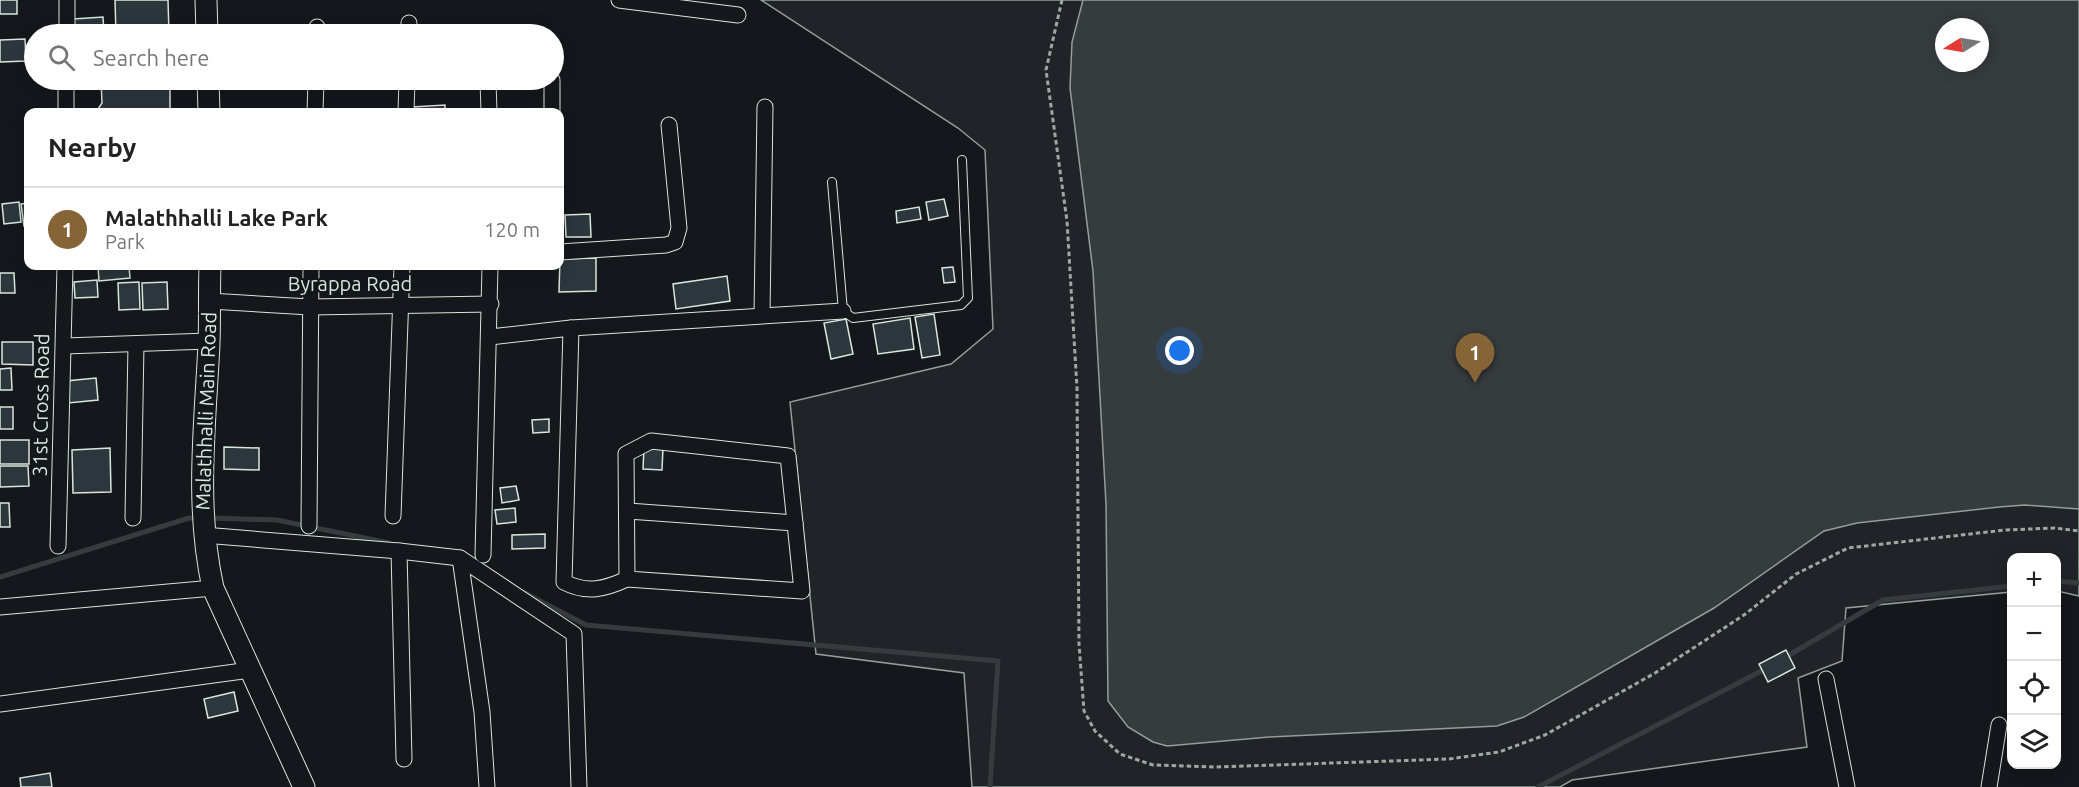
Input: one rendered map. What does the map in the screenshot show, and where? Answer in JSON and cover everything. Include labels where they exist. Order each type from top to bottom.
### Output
[{"type":"main road","points":[[206,0],[207,24]]},
{"type":"main road","points":[[208,90],[209,108]]},
{"type":"main road","name":"Malathhalli Main Road","points":[[210,270],[209,341],[201,477],[203,527],[213,588],[304,787]]},
{"type":"street","points":[[67,0],[67,24]]},
{"type":"street","points":[[619,0],[738,15]]},
{"type":"street","points":[[66,90],[66,108]]},
{"type":"street","points":[[315,108],[316,90]]},
{"type":"street","points":[[406,108],[407,90]]},
{"type":"street","points":[[488,90],[489,108]]},
{"type":"street","points":[[552,90],[552,108]]},
{"type":"street","points":[[762,315],[765,107]]},
{"type":"street","points":[[564,252],[666,245],[675,242],[680,228],[669,125]]},
{"type":"street","name":"31st Cross Road","points":[[58,546],[64,270]]},
{"type":"street","points":[[309,526],[311,270]]},
{"type":"street","points":[[393,516],[402,270]]},
{"type":"street","points":[[483,555],[490,270]]},
{"type":"street","name":"Byrappa Road","points":[[209,301],[310,307],[491,304]]},
{"type":"street","points":[[490,338],[571,328],[843,311]]},
{"type":"street","points":[[571,328],[564,582],[577,589],[591,590],[609,587],[627,579],[802,591],[788,456],[651,441],[626,454],[627,579]]},
{"type":"street","points":[[64,346],[209,341]]},
{"type":"street","points":[[133,518],[136,344]]},
{"type":"street","points":[[628,511],[795,522]]},
{"type":"street","points":[[203,527],[460,558],[574,634],[579,787]]},
{"type":"street","points":[[399,550],[404,759]]},
{"type":"street","points":[[460,558],[482,712],[487,787]]},
{"type":"street","points":[[0,607],[213,588]]},
{"type":"street","points":[[0,704],[250,670]]},
{"type":"street","points":[[1826,679],[1847,787]]},
{"type":"street","points":[[1989,787],[1999,725]]},
{"type":"lane","points":[[832,182],[843,311],[853,318],[961,305],[968,298],[962,160]]},
{"type":"path","points":[[1062,0],[1046,70],[1068,233],[1077,388],[1079,644],[1084,711],[1102,740],[1120,754],[1153,765],[1216,767],[1449,759],[1499,752],[1545,735],[1655,673],[1744,615],[1796,574],[1848,548],[2005,530],[2055,528],[2079,531]]},
{"type":"shaded area","points":[[761,0],[2079,0],[2079,596],[2061,592],[2061,553],[2007,553],[2007,592],[1846,608],[1842,661],[1798,678],[1807,747],[1572,780],[1560,787],[972,787],[964,673],[816,654],[790,402],[951,364],[993,329],[985,150],[958,128]]},
{"type":"shaded area","points":[[1083,0],[2079,0],[2079,509],[2025,505],[1999,507],[1857,523],[1824,531],[1714,608],[1524,717],[1497,726],[1269,737],[1167,746],[1153,742],[1128,727],[1108,701],[1106,504],[1093,271],[1070,88],[1072,42]]},
{"type":"building","points":[[0,0],[17,0],[17,14],[0,14]]},
{"type":"building","points":[[115,0],[168,0],[169,24],[116,24]]},
{"type":"building","points":[[103,17],[103,24],[73,24],[73,19]]},
{"type":"building","points":[[24,39],[24,61],[0,62],[0,40]]},
{"type":"building","points":[[101,90],[170,90],[170,108],[99,108],[102,103]]},
{"type":"building","points":[[445,105],[445,108],[412,107]]},
{"type":"building","points":[[944,199],[948,216],[929,220],[926,202]]},
{"type":"building","points":[[19,202],[21,222],[4,224],[2,204]]},
{"type":"building","points":[[21,204],[24,204],[24,226]]},
{"type":"building","points":[[919,207],[921,219],[897,223],[896,211]]},
{"type":"building","points":[[590,214],[591,237],[566,237],[565,215]]},
{"type":"building","points":[[596,258],[596,291],[559,292],[560,270],[564,270],[564,259]]},
{"type":"building","points":[[953,267],[955,282],[944,283],[942,268]]},
{"type":"building","points":[[98,270],[129,270],[130,278],[99,281]]},
{"type":"building","points":[[0,273],[14,273],[15,293],[0,293]]},
{"type":"building","points":[[727,276],[730,301],[676,309],[673,284]]},
{"type":"building","points":[[97,280],[98,297],[75,298],[74,282]]},
{"type":"building","points":[[139,282],[140,309],[119,310],[118,283]]},
{"type":"building","points":[[167,282],[168,309],[143,310],[142,283]]},
{"type":"building","points":[[934,314],[940,355],[922,358],[915,317]]},
{"type":"building","points":[[910,318],[914,349],[878,354],[873,324]]},
{"type":"building","points":[[846,319],[853,354],[831,359],[824,323]]},
{"type":"building","points":[[2,342],[33,342],[33,365],[2,364]]},
{"type":"building","points":[[11,368],[12,390],[0,390],[0,369]]},
{"type":"building","points":[[96,378],[98,400],[68,403],[66,381]]},
{"type":"building","points":[[0,407],[13,407],[13,429],[0,429]]},
{"type":"building","points":[[549,419],[549,432],[533,433],[532,420]]},
{"type":"building","points":[[0,440],[29,440],[29,464],[0,464]]},
{"type":"building","points":[[224,447],[259,448],[259,470],[224,469]]},
{"type":"building","points":[[110,448],[111,492],[73,493],[72,450]]},
{"type":"building","points":[[644,448],[663,448],[662,470],[643,469]]},
{"type":"building","points":[[0,466],[28,466],[29,486],[0,487]]},
{"type":"building","points":[[516,486],[519,500],[502,503],[500,488]]},
{"type":"building","points":[[0,503],[9,503],[10,527],[0,527]]},
{"type":"building","points":[[515,508],[516,522],[497,524],[495,510]]},
{"type":"building","points":[[545,534],[545,548],[512,549],[512,535]]},
{"type":"building","points":[[1786,650],[1795,668],[1768,682],[1759,664]]},
{"type":"building","points":[[234,692],[238,711],[208,718],[204,699]]},
{"type":"building","points":[[50,773],[52,787],[21,787],[20,778]]},
{"type":"waterway","points":[[0,577],[189,518],[199,518]]},
{"type":"waterway","points":[[209,518],[277,520],[389,543]]},
{"type":"waterway","points":[[2061,581],[2079,583]]},
{"type":"waterway","points":[[1784,658],[1883,600],[2007,587]]},
{"type":"waterway","points":[[523,592],[586,625],[998,661],[990,787]]},
{"type":"waterway","points":[[1538,787],[1769,667]]},
{"type":"place","name":"Malathhalli Lake Park","points":[[1475,383]]}]
